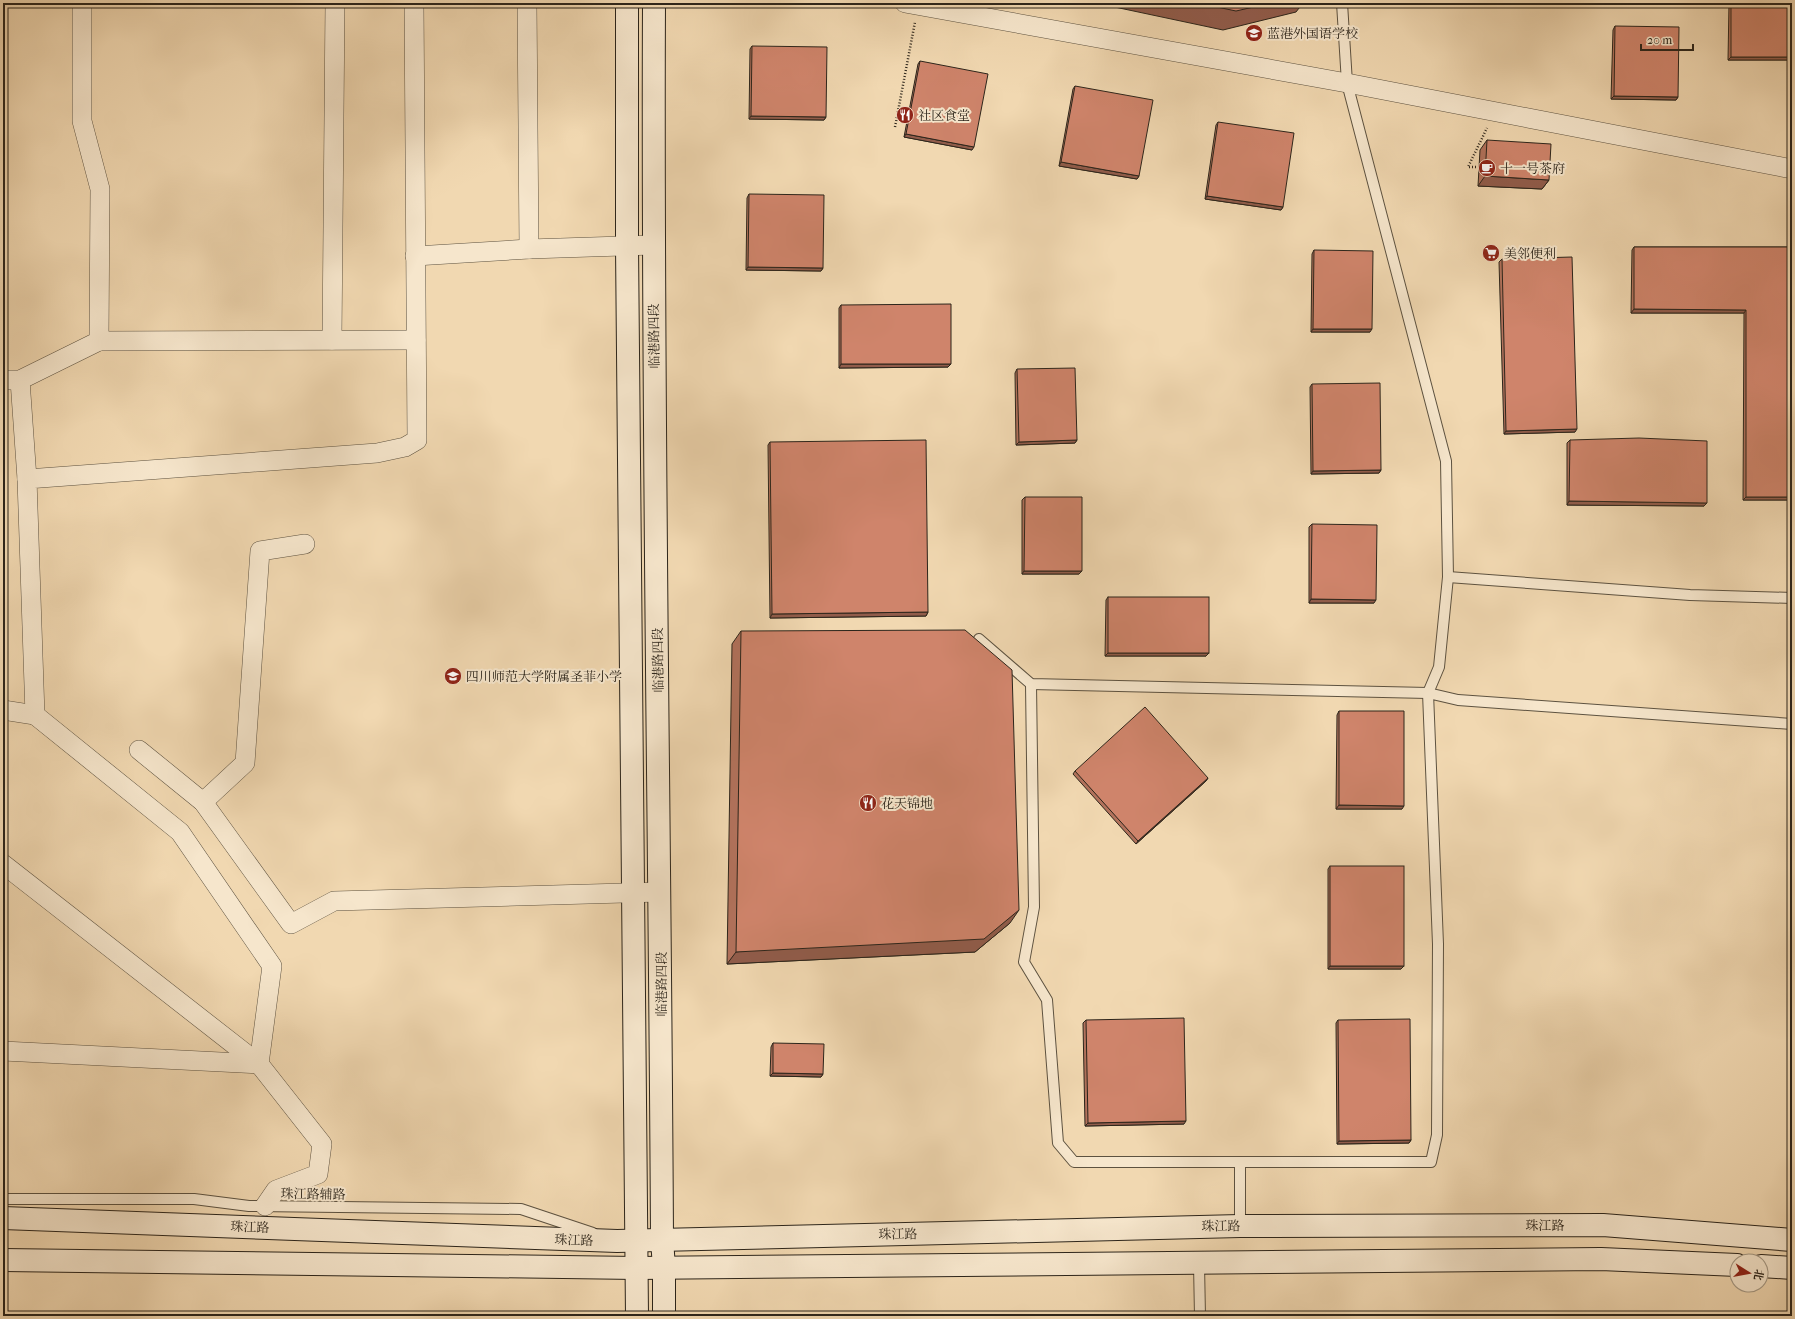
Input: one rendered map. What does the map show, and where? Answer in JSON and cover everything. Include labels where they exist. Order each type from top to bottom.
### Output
[{"type":"main road","name":"临港路四段","points":[[627,3],[627,246],[634,893],[627,1241],[636,1268],[637,1316]]},
{"type":"main road","name":"临港路四段","points":[[654,3],[653,245],[662,1240],[664,1267],[664,1316]]},
{"type":"main road","name":"珠江路","points":[[3,1218],[627,1241],[1240,1226],[1603,1225],[1792,1240]]},
{"type":"main road","name":"珠江路","points":[[3,1260],[636,1268],[1199,1264],[1601,1259],[1729,1265]]},
{"type":"main road","points":[[1769,1267],[1792,1268]]},
{"type":"street","points":[[82,3],[82,121],[100,189],[99,341]]},
{"type":"street","points":[[332,340],[335,3]]},
{"type":"street","points":[[27,479],[377,453],[405,447],[416,440],[414,3]]},
{"type":"street","points":[[527,3],[529,249]]},
{"type":"street","points":[[912,4],[1347,83],[1792,169]]},
{"type":"street","points":[[415,256],[529,249],[653,245]]},
{"type":"street","points":[[35,716],[27,479],[12,380],[99,341],[416,340]]},
{"type":"street","points":[[203,802],[245,763],[260,551],[305,544]]},
{"type":"street","points":[[3,710],[35,716],[180,832],[272,966],[259,1064]]},
{"type":"street","points":[[139,750],[203,802],[291,924],[334,902],[660,892]]},
{"type":"street","points":[[3,864],[259,1064],[322,1144],[318,1174],[276,1190],[265,1206]]},
{"type":"street","points":[[3,1051],[259,1064]]},
{"type":"lane","points":[[1030,684],[1034,907],[1024,962],[1047,1000],[1058,1143],[1074,1162],[1431,1162],[1437,1135],[1438,944],[1428,693],[1439,667],[1448,577],[1446,461],[1347,83],[1342,3]]},
{"type":"lane","points":[[1448,577],[1690,595],[1792,598]]},
{"type":"lane","points":[[979,639],[1030,684],[1428,693],[1458,700],[1792,724]]},
{"type":"lane","points":[[1240,1162],[1240,1226]]},
{"type":"lane","name":"珠江路辅路","points":[[3,1199],[194,1199],[249,1206],[521,1209],[627,1241]]},
{"type":"lane","points":[[1199,1264],[1200,1316]]},
{"type":"path","points":[[895,127],[912,4]]},
{"type":"path","points":[[1479,167],[1468,167],[1495,112]]},
{"type":"building","points":[[1198,3],[1271,3],[1236,11]]},
{"type":"building","points":[[1731,3],[1792,3],[1792,57],[1731,57]]},
{"type":"building","points":[[1615,26],[1679,27],[1678,97],[1614,96]]},
{"type":"building","points":[[752,46],[827,47],[826,117],[751,116]]},
{"type":"building","points":[[920,61],[988,74],[974,147],[906,134]]},
{"type":"building","points":[[1075,86],[1153,100],[1139,176],[1061,162]]},
{"type":"building","points":[[1218,122],[1294,133],[1283,207],[1207,196]]},
{"type":"building","points":[[1487,140],[1551,144],[1549,180],[1485,176]]},
{"type":"building","points":[[749,194],[824,195],[823,268],[748,267]]},
{"type":"building","points":[[1634,247],[1792,247],[1792,497],[1746,497],[1746,310],[1634,309]]},
{"type":"building","points":[[1314,250],[1373,251],[1372,329],[1313,329]]},
{"type":"building","points":[[1572,257],[1577,429],[1506,431],[1502,259]]},
{"type":"building","points":[[951,304],[951,364],[841,364],[841,305]]},
{"type":"building","points":[[1075,368],[1077,440],[1019,442],[1017,369]]},
{"type":"building","points":[[1380,383],[1381,470],[1313,471],[1312,384]]},
{"type":"building","points":[[1639,438],[1707,441],[1707,503],[1569,501],[1570,440]]},
{"type":"building","points":[[926,440],[928,612],[772,614],[770,442]]},
{"type":"building","points":[[1025,497],[1082,497],[1082,571],[1024,571]]},
{"type":"building","points":[[1312,524],[1377,525],[1376,600],[1311,599]]},
{"type":"building","points":[[1108,597],[1209,597],[1209,653],[1108,653]]},
{"type":"building","name":"花天锦地","points":[[965,630],[1012,670],[1019,910],[984,939],[736,952],[741,631]]},
{"type":"building","points":[[1145,707],[1208,778],[1138,841],[1075,771]]},
{"type":"building","points":[[1339,711],[1404,711],[1404,806],[1339,805]]},
{"type":"building","points":[[1330,866],[1404,866],[1404,966],[1330,966]]},
{"type":"building","points":[[1184,1018],[1186,1121],[1088,1123],[1086,1020]]},
{"type":"building","points":[[1410,1019],[1411,1140],[1339,1141],[1338,1020]]},
{"type":"building","points":[[773,1043],[824,1044],[823,1074],[773,1073]]},
{"type":"place","name":"蓝港外国语学校","points":[[1254,33]]},
{"type":"place","name":"社区食堂","points":[[905,115]]},
{"type":"place","name":"十一号茶府","points":[[1487,168]]},
{"type":"place","name":"美邻便利","points":[[1491,253]]},
{"type":"place","name":"四川师范大学附属圣菲小学","points":[[453,676]]},
{"type":"place","name":"花天锦地","points":[[868,803]]}]
